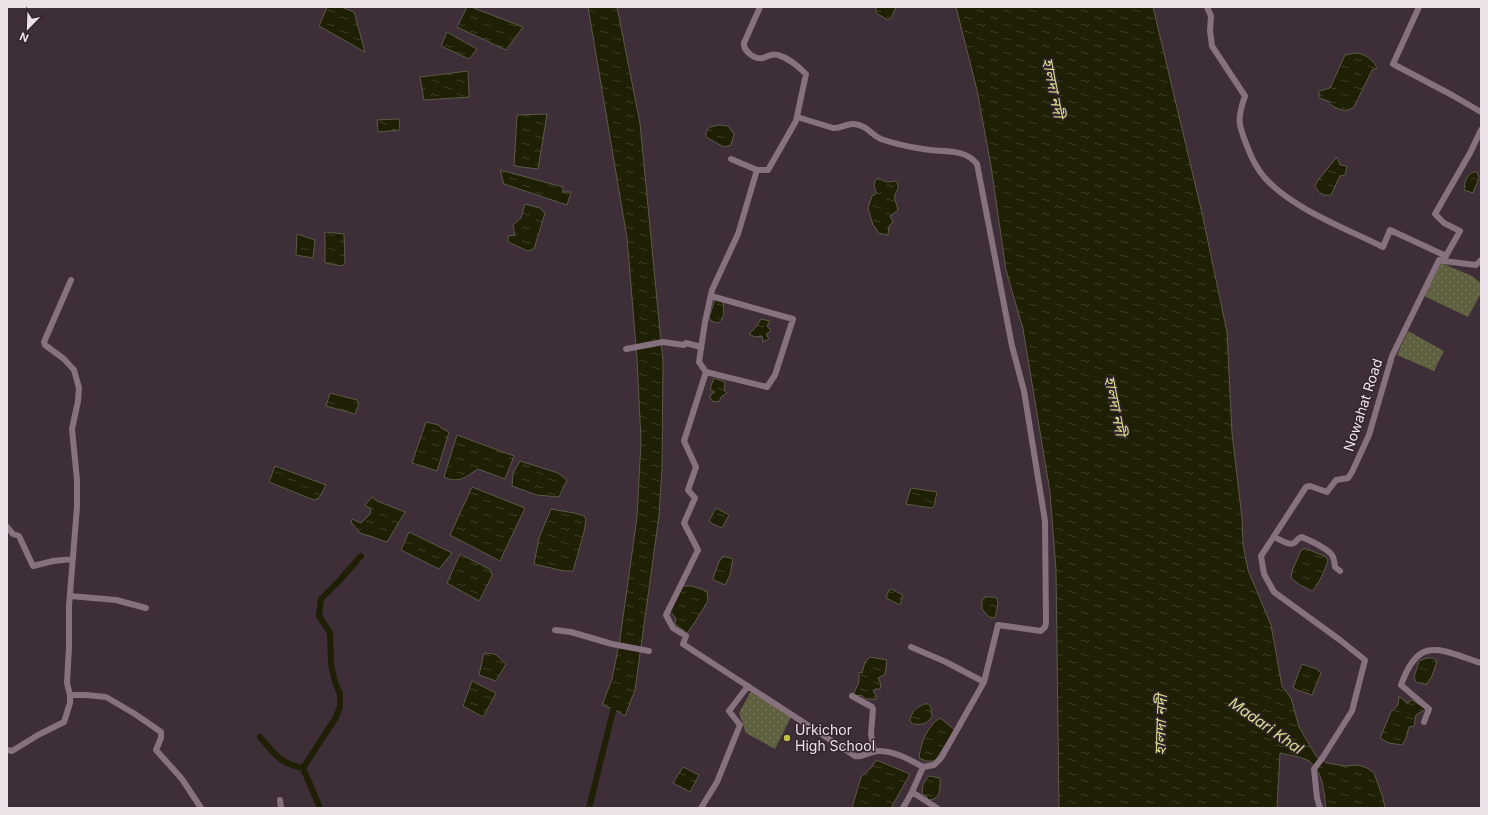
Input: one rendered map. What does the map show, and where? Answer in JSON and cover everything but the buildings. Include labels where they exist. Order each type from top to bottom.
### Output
[{"type":"street","points":[[731,159],[757,170],[768,170],[796,121],[806,74],[794,63],[778,54],[770,54],[763,58],[758,58],[746,52],[743,47],[747,34],[760,7]]},
{"type":"street","points":[[1207,7],[1211,16],[1210,31],[1212,46],[1245,96],[1239,113],[1239,123],[1252,158],[1264,177],[1283,194],[1317,215],[1383,247],[1390,230],[1444,258],[1476,265],[1481,260]]},
{"type":"street","points":[[1419,7],[1393,64],[1481,112]]},
{"type":"street","points":[[706,372],[684,441],[696,467],[688,490],[694,498],[684,523],[698,550],[666,615],[673,628],[686,636],[683,644],[854,756],[859,757],[874,751],[880,751],[894,754],[923,767],[934,765],[941,758],[984,682],[998,625],[1041,631],[1045,628],[1046,622],[1045,520],[1024,391],[1012,346],[977,164],[966,154],[922,149],[880,138],[863,127],[852,124],[838,129],[797,117]]},
{"type":"street","name":"Nowahat Road","points":[[1320,808],[1317,798],[1314,769],[1352,712],[1365,660],[1274,592],[1264,574],[1261,556],[1306,487],[1310,486],[1327,492],[1336,480],[1348,478],[1352,472],[1369,435],[1392,356],[1439,260],[1444,258],[1460,231],[1444,223],[1435,214],[1470,153],[1481,130]]},
{"type":"street","points":[[711,296],[793,319],[775,375],[767,387],[706,372],[699,362],[712,290],[738,234],[757,170]]},
{"type":"street","points":[[7,750],[12,751],[38,735],[64,722],[70,703],[67,682],[70,596],[78,480],[72,429],[79,393],[79,382],[74,370],[69,364],[45,345],[44,342],[71,280]]},
{"type":"street","points":[[626,349],[663,342],[684,345],[686,343],[701,347]]},
{"type":"street","points":[[7,527],[13,534],[20,536],[33,566],[73,559]]},
{"type":"street","points":[[1274,537],[1289,544],[1293,544],[1298,538],[1302,537],[1325,549],[1333,556],[1335,567],[1340,571]]},
{"type":"street","points":[[70,596],[116,600],[146,608]]},
{"type":"street","points":[[555,630],[571,632],[612,644],[649,651]]},
{"type":"street","points":[[912,647],[946,662],[984,682]]},
{"type":"street","points":[[1424,722],[1429,709],[1401,685],[1414,659],[1425,651],[1440,650],[1481,663]]},
{"type":"street","points":[[701,808],[717,782],[740,725],[729,711],[748,686]]},
{"type":"street","points":[[70,695],[86,695],[106,698],[135,714],[161,732],[161,738],[156,750],[182,779],[201,808]]},
{"type":"street","points":[[852,696],[873,709],[871,734],[874,751]]},
{"type":"street","points":[[903,808],[923,767]]},
{"type":"street","points":[[912,792],[937,808]]},
{"type":"street","points":[[280,800],[280,808]]},
{"type":"shaded area","points":[[1441,263],[1472,276],[1481,283],[1481,293],[1468,317],[1424,296]]},
{"type":"shaded area","points":[[1408,331],[1444,351],[1434,371],[1397,355]]},
{"type":"shaded area","points":[[751,691],[791,717],[775,749],[746,733],[739,713]]},
{"type":"water","points":[[327,7],[341,7],[354,12],[365,52],[319,26]]},
{"type":"water","points":[[467,7],[471,7],[523,27],[506,50],[457,27]]},
{"type":"water","points":[[588,7],[617,7],[640,123],[663,362],[662,468],[659,516],[635,690],[625,716],[614,709],[602,705],[612,679],[620,639],[637,517],[641,441],[637,358],[627,238]]},
{"type":"water","points":[[876,7],[896,7],[891,18],[888,20],[876,13]]},
{"type":"water","points":[[956,7],[1153,7],[1202,213],[1227,332],[1232,433],[1242,518],[1243,545],[1248,570],[1271,625],[1282,686],[1291,698],[1299,727],[1316,756],[1327,763],[1345,766],[1358,765],[1367,768],[1374,773],[1385,808],[1326,808],[1322,781],[1320,775],[1312,764],[1307,760],[1280,753],[1277,808],[1059,808],[1056,570],[1050,492],[1023,329],[1006,270],[991,166],[977,90]]},
{"type":"water","points":[[447,32],[477,49],[469,59],[441,46]]},
{"type":"water","points":[[1356,53],[1363,54],[1373,62],[1377,68],[1372,70],[1354,107],[1344,111],[1333,107],[1328,101],[1319,98],[1319,91],[1330,88],[1345,55]]},
{"type":"water","points":[[468,71],[469,97],[424,100],[420,77]]},
{"type":"water","points":[[547,114],[538,169],[514,166],[517,115]]},
{"type":"water","points":[[399,119],[400,130],[378,132],[377,120]]},
{"type":"water","points":[[719,125],[728,126],[734,134],[731,145],[724,147],[706,137],[706,132],[710,127]]},
{"type":"water","points":[[1337,157],[1340,165],[1347,166],[1345,175],[1340,176],[1331,195],[1323,195],[1315,186],[1318,180]]},
{"type":"water","points":[[500,170],[563,187],[563,192],[571,192],[567,205],[504,184]]},
{"type":"water","points":[[1477,172],[1479,178],[1473,193],[1464,190],[1465,182],[1471,173]]},
{"type":"water","points":[[877,178],[887,182],[896,181],[898,184],[895,200],[898,210],[890,216],[893,222],[889,226],[888,235],[878,233],[873,225],[868,208],[872,196],[877,193],[874,186]]},
{"type":"water","points":[[525,204],[540,208],[545,213],[534,249],[528,251],[508,242],[508,236],[515,235],[513,225],[521,218]]},
{"type":"water","points":[[325,232],[344,234],[345,263],[342,266],[325,263]]},
{"type":"water","points":[[297,234],[315,240],[313,258],[296,255]]},
{"type":"water","points":[[715,300],[723,302],[723,316],[718,323],[711,321],[709,317]]},
{"type":"water","points":[[761,319],[770,321],[767,326],[771,331],[766,334],[769,339],[763,342],[762,336],[755,337],[749,334]]},
{"type":"water","points":[[714,378],[725,382],[724,390],[727,393],[721,397],[719,402],[712,401],[709,396],[715,392],[710,389]]},
{"type":"water","points":[[330,393],[357,400],[359,403],[355,414],[326,406]]},
{"type":"water","points":[[426,422],[439,425],[441,428],[449,432],[437,471],[412,463]]},
{"type":"water","points":[[457,435],[514,456],[505,479],[478,469],[458,480],[444,477]]},
{"type":"water","points":[[520,461],[558,473],[567,480],[559,497],[537,495],[512,486],[513,473]]},
{"type":"water","points":[[275,466],[326,485],[319,498],[314,500],[269,482]]},
{"type":"water","points":[[472,487],[525,508],[500,561],[450,535]]},
{"type":"water","points":[[911,488],[937,492],[934,506],[932,508],[906,504]]},
{"type":"water","points":[[372,497],[377,501],[405,512],[387,542],[360,533],[351,522],[352,519],[361,523],[370,514],[371,509],[365,505]]},
{"type":"water","points":[[716,508],[729,515],[722,528],[709,521]]},
{"type":"water","points":[[551,509],[574,513],[584,516],[586,519],[584,532],[573,571],[564,571],[534,564],[539,538]]},
{"type":"water","points":[[409,532],[452,553],[439,569],[401,550]]},
{"type":"water","points":[[1305,548],[1326,557],[1328,560],[1322,577],[1312,591],[1300,585],[1291,578],[1292,571],[1301,550]]},
{"type":"water","points":[[460,554],[491,570],[492,576],[479,601],[447,583]]},
{"type":"water","points":[[723,556],[733,559],[730,575],[725,585],[714,580],[713,578]]},
{"type":"water","points":[[682,586],[692,586],[707,591],[708,601],[687,633],[675,624],[676,618],[670,612]]},
{"type":"water","points":[[891,589],[903,595],[900,605],[886,598],[889,590]]},
{"type":"water","points":[[985,597],[997,598],[998,604],[995,618],[989,617],[982,609],[982,599]]},
{"type":"water","points":[[484,653],[495,654],[506,664],[496,681],[479,675]]},
{"type":"water","points":[[870,657],[887,660],[885,674],[878,678],[881,684],[880,689],[875,689],[873,691],[877,697],[876,699],[866,699],[861,695],[855,696],[854,693],[859,682],[859,672],[862,673],[865,662]]},
{"type":"water","points":[[1427,658],[1433,658],[1437,661],[1432,676],[1426,685],[1416,682],[1414,677],[1419,661]]},
{"type":"water","points":[[1302,664],[1317,669],[1321,673],[1312,695],[1297,690],[1293,687]]},
{"type":"water","points":[[472,681],[496,693],[483,717],[463,706]]},
{"type":"water","points":[[1399,696],[1407,703],[1412,700],[1426,709],[1416,715],[1414,726],[1409,727],[1402,745],[1389,743],[1380,738],[1391,712],[1398,705]]},
{"type":"water","points":[[924,704],[929,704],[932,717],[924,724],[913,724],[910,721],[913,713]]},
{"type":"water","points":[[940,718],[955,730],[935,761],[926,761],[919,758],[921,748],[925,736],[931,726]]},
{"type":"water","points":[[876,760],[910,774],[891,808],[852,808],[861,777],[872,767]]},
{"type":"water","points":[[683,767],[699,775],[690,792],[673,783]]},
{"type":"water","points":[[929,776],[940,778],[939,793],[932,800],[927,800],[927,796],[923,795],[922,790],[924,782]]},
{"type":"waterway","points":[[320,808],[303,768],[335,719],[340,707],[340,694],[335,682],[331,664],[330,633],[319,616],[321,599],[361,556]]},
{"type":"waterway","points":[[589,808],[615,703]]},
{"type":"waterway","points":[[260,737],[278,757],[288,763],[303,768]]},
{"type":"place","name":"Urkichor High School","points":[[787,738]]},
{"type":"water label","name":"হালদা নদী","points":[[1053,88]]},
{"type":"water label","name":"হালদা নদী","points":[[1115,406]]},
{"type":"water label","name":"হালদা নদী","points":[[1161,725]]},
{"type":"water label","name":"Madari Khal","points":[[1266,726]]}]
